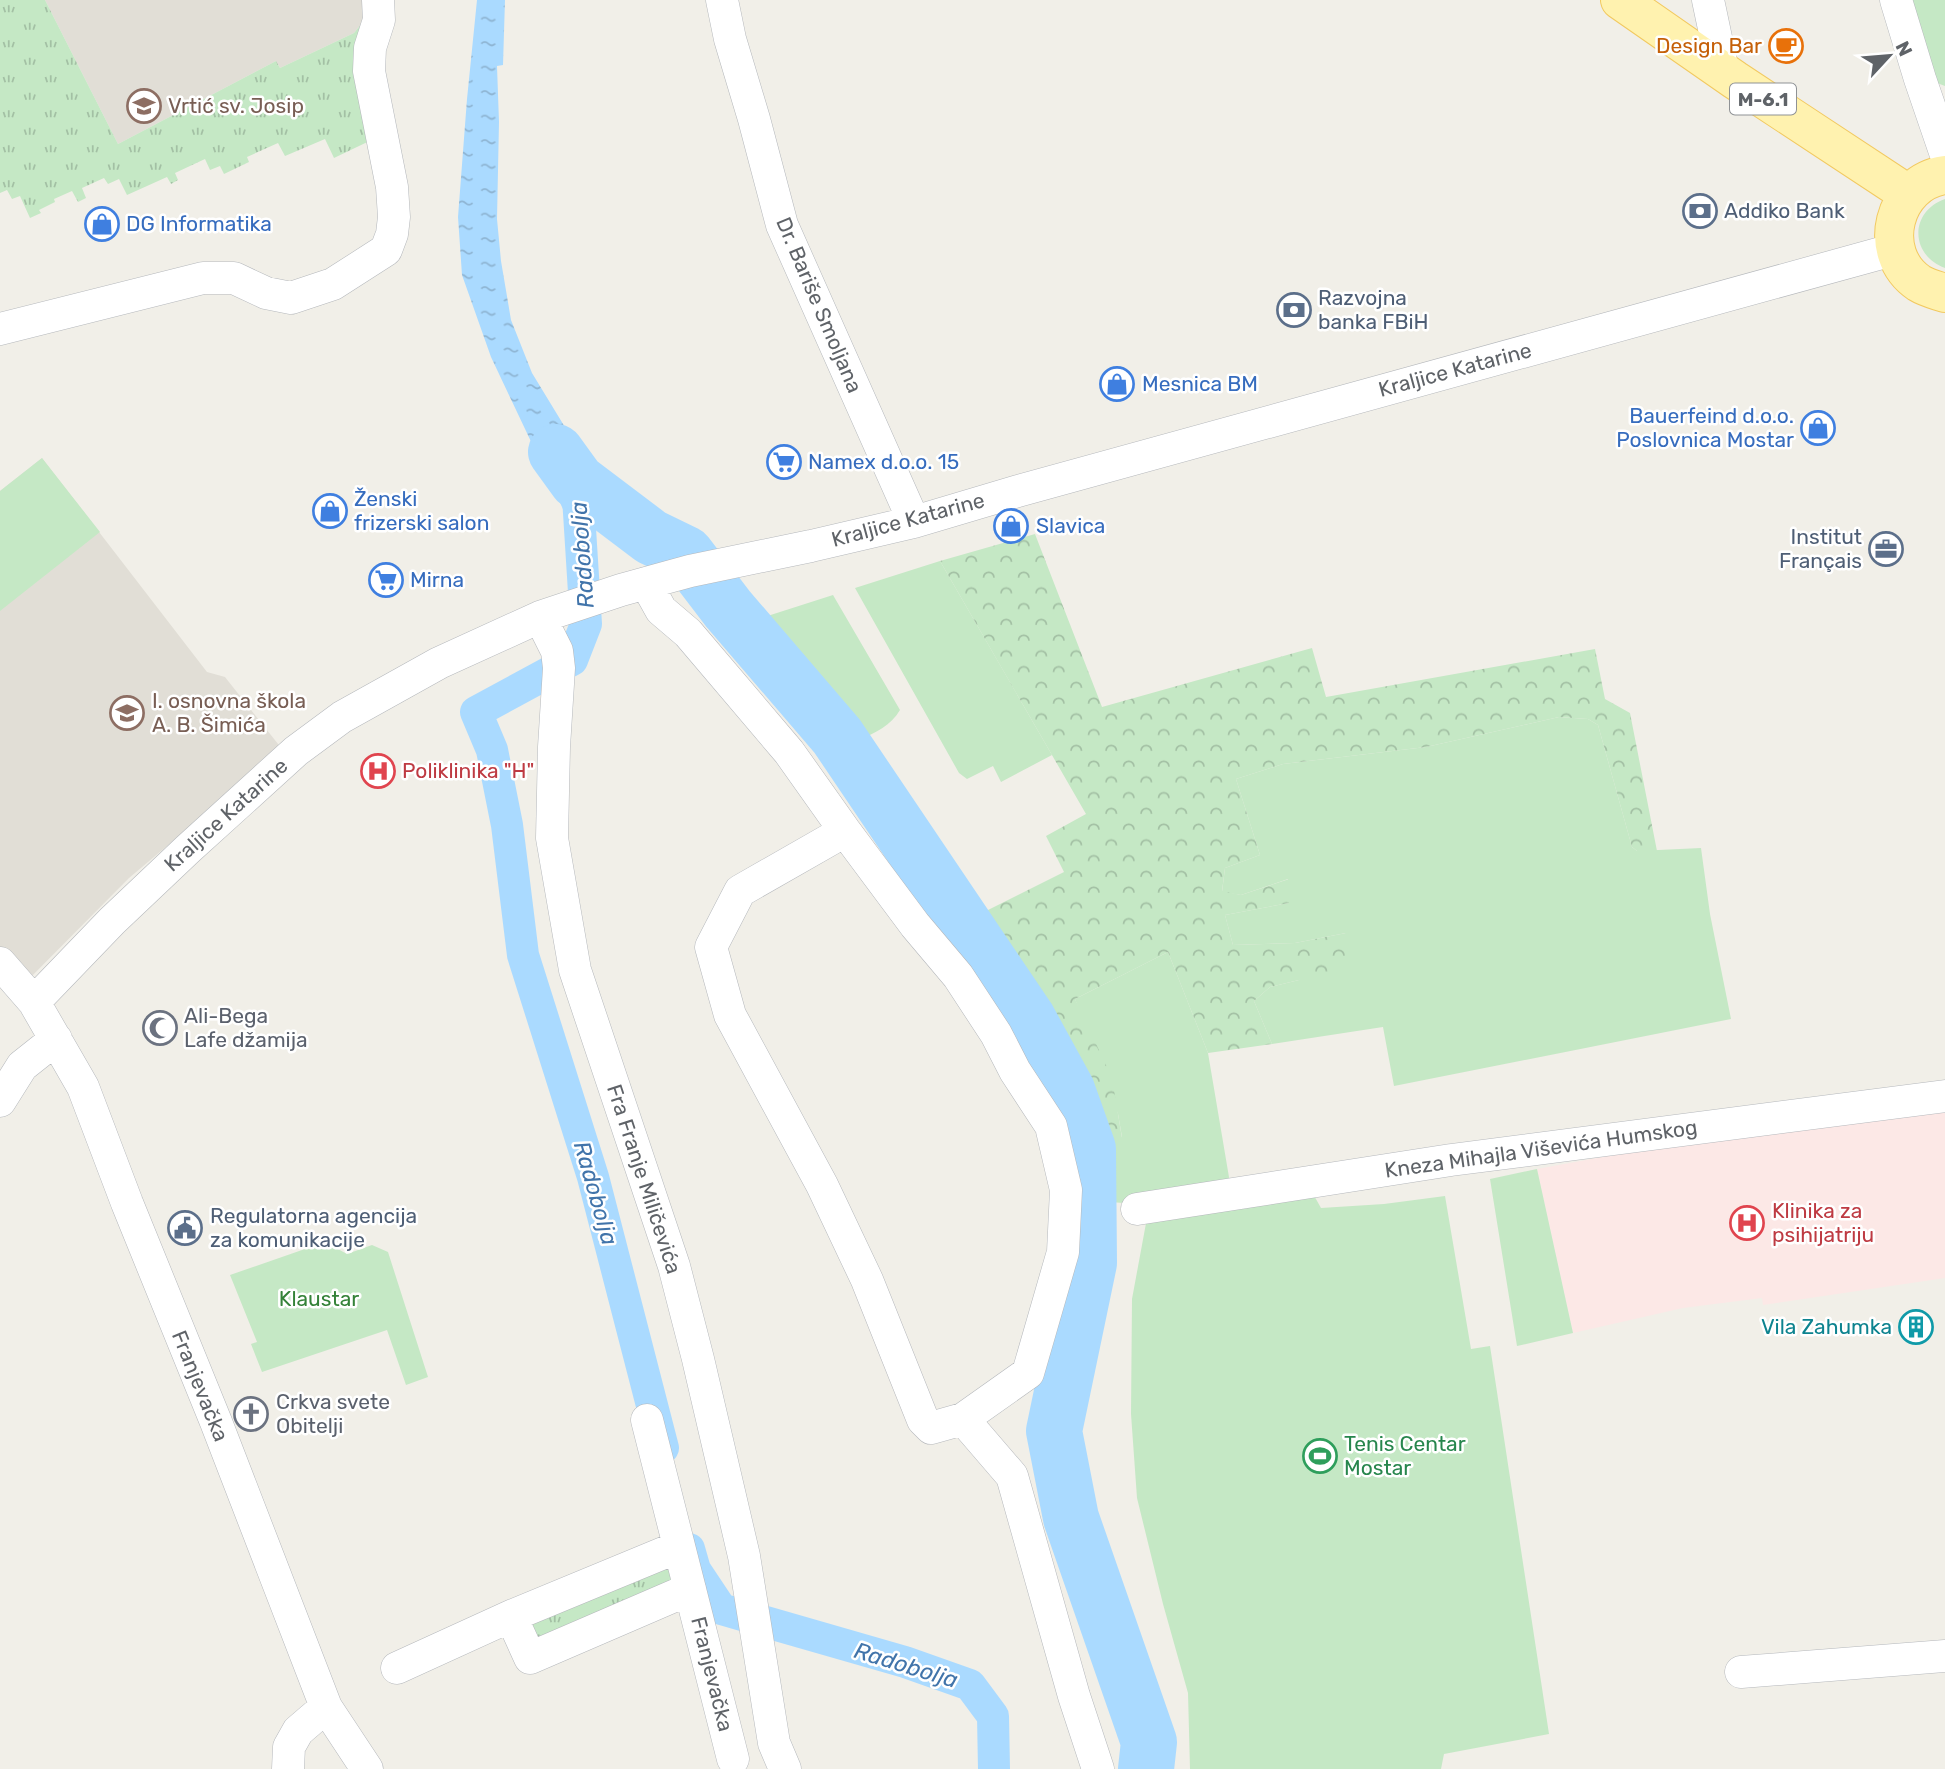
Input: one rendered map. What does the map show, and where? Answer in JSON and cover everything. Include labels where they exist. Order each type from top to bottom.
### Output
[{"type":"main road","name":"M-6.1","points":[[1620,0],[1908,194]]},
{"type":"main road","points":[[1945,175],[1928,180],[1908,194],[1894,226],[1900,262],[1919,283],[1945,293]]},
{"type":"street","points":[[0,329],[203,278],[234,278],[266,293],[291,298],[334,284],[387,250],[394,217],[392,187],[369,71],[370,48],[379,20],[378,0]]},
{"type":"street","name":"Dr. Bariše Smoljana","points":[[722,0],[730,39],[782,225],[914,522]]},
{"type":"street","points":[[1708,0],[1723,71]]},
{"type":"street","points":[[1896,0],[1945,152]]},
{"type":"street","name":"Kraljice Katarine","points":[[34,1002],[94,939],[296,751],[342,717],[439,663],[545,616],[659,579],[914,522],[1045,483],[1896,249]]},
{"type":"street","points":[[659,579],[661,610],[688,633],[789,752],[915,925],[958,976],[1051,1126],[1066,1190],[1063,1252],[1028,1373],[963,1419],[931,1428],[922,1420],[867,1280],[822,1185],[730,1015],[711,947],[740,891],[845,831]]},
{"type":"street","name":"Fra Franje Miličevića","points":[[545,616],[557,651],[559,668],[552,838],[575,970],[674,1266],[744,1556],[780,1756]]},
{"type":"street","name":"Franjevačka","points":[[0,963],[34,1002],[83,1087],[326,1707],[367,1769]]},
{"type":"street","points":[[0,1101],[22,1066],[56,1039]]},
{"type":"street","name":"Kneza Mihajla Viševića Humskog","points":[[1138,1209],[1427,1164],[1945,1096]]},
{"type":"street","points":[[963,1419],[1012,1476],[1074,1696],[1098,1769]]},
{"type":"street","name":"Franjevačka","points":[[647,1420],[690,1589],[722,1764],[780,1756]]},
{"type":"street","points":[[397,1668],[511,1616],[678,1547]]},
{"type":"street","name":"Franjevačka","points":[[511,1616],[530,1658],[690,1589]]},
{"type":"street","points":[[1741,1672],[1945,1656]]},
{"type":"street","points":[[288,1769],[289,1747],[299,1731],[326,1707]]},
{"type":"shaded area","name":"Vrtić sv. Josip","points":[[45,0],[370,0],[366,18],[354,33],[280,68],[276,61],[118,144]]},
{"type":"shaded area","name":"I. osnovna škola A. B. Šimića","points":[[42,458],[207,672],[225,677],[282,749],[129,878],[24,984],[0,958],[0,491]]},
{"type":"shaded area","name":"Klinika za psihijatriju","points":[[1945,1105],[1945,1278],[1763,1305],[1762,1298],[1683,1308],[1573,1333],[1537,1169],[1662,1146]]},
{"type":"green space","points":[[0,0],[45,0],[118,144],[276,61],[280,68],[354,33],[366,18],[382,135],[334,158],[325,139],[285,156],[278,143],[247,157],[249,162],[224,174],[220,166],[210,170],[205,159],[175,173],[178,180],[171,184],[167,177],[127,195],[119,179],[108,184],[104,178],[82,188],[86,198],[78,202],[72,191],[54,199],[55,202],[30,218],[20,196],[12,199],[7,190],[0,193]]},
{"type":"green space","points":[[1909,0],[1945,0],[1945,86],[1937,83]]},
{"type":"green space","points":[[1945,199],[1945,268],[1925,254],[1918,234],[1925,213]]},
{"type":"green space","points":[[42,458],[100,532],[0,611],[0,491]]},
{"type":"green space","points":[[1035,534],[1102,707],[1312,648],[1326,697],[1595,649],[1605,699],[1630,713],[1657,851],[1637,851],[1632,847],[1598,725],[1588,719],[1559,717],[1426,747],[1283,764],[1236,779],[1260,855],[1225,868],[1222,891],[1241,895],[1289,879],[1289,903],[1225,915],[1233,945],[1295,943],[1346,933],[1346,974],[1270,987],[1254,1001],[1272,1044],[1208,1053],[1168,952],[1075,999],[1112,1078],[1122,1138],[1100,1146],[1056,1038],[1018,964],[978,915],[1064,872],[1046,836],[1086,814],[940,561]]},
{"type":"green space","points":[[940,561],[1052,755],[1001,782],[993,766],[967,779],[959,773],[855,588]]},
{"type":"green space","points":[[833,595],[900,710],[887,724],[859,741],[845,718],[761,618]]},
{"type":"green space","points":[[1559,717],[1588,719],[1598,725],[1632,847],[1637,851],[1701,848],[1710,914],[1731,1019],[1394,1086],[1383,1027],[1272,1044],[1254,1001],[1270,987],[1299,980],[1346,933],[1295,943],[1233,945],[1225,915],[1289,903],[1288,879],[1241,895],[1222,892],[1225,868],[1260,855],[1236,779],[1283,764],[1426,747]]},
{"type":"green space","points":[[1168,952],[1208,1053],[1231,1189],[1124,1203],[1109,1202],[1100,1146],[1122,1137],[1118,1114],[1075,999]]},
{"type":"green space","points":[[1537,1169],[1573,1333],[1517,1346],[1490,1179]]},
{"type":"green space","name":"Tenis Centar Mostar","points":[[1307,1183],[1321,1208],[1445,1196],[1471,1349],[1490,1346],[1549,1734],[1444,1754],[1441,1769],[1190,1769],[1188,1693],[1137,1498],[1131,1414],[1132,1299],[1149,1207]]},
{"type":"green space","name":"Klaustar","points":[[325,1242],[347,1254],[372,1245],[388,1252],[428,1377],[406,1385],[387,1330],[262,1372],[251,1344],[257,1342],[230,1275]]},
{"type":"green space","points":[[665,1558],[680,1588],[540,1649],[523,1616]]},
{"type":"water","points":[[477,0],[505,0],[503,65],[497,66],[497,219],[511,320],[532,373],[574,442],[620,499],[571,526],[491,357],[462,275],[458,217]]},
{"type":"waterway","name":"Radobolja","points":[[556,452],[577,481],[651,537],[686,554],[728,609],[837,736],[1028,1019],[1067,1090],[1088,1149],[1089,1263],[1054,1431],[1071,1518],[1149,1742],[1146,1769]]},
{"type":"waterway","name":"Radobolja","points":[[577,481],[586,624],[572,660],[476,712],[492,750],[507,825],[523,955],[593,1177],[663,1448]]},
{"type":"waterway","name":"Radobolja","points":[[689,1549],[695,1570],[721,1609],[905,1662],[970,1685],[993,1716],[994,1769]]},
{"type":"place","name":"Design Bar","points":[[1786,46]]},
{"type":"place","name":"Vrtić sv. Josip","points":[[144,106]]},
{"type":"place","name":"Addiko Bank","points":[[1700,211]]},
{"type":"place","name":"DG Informatika","points":[[102,224]]},
{"type":"place","name":"Razvojna banka FBiH","points":[[1294,310]]},
{"type":"place","name":"Mesnica BM","points":[[1117,384]]},
{"type":"place","name":"Bauerfeind d.o.o. Poslovnica Mostar","points":[[1818,428]]},
{"type":"place","name":"Namex d.o.o. 15","points":[[784,462]]},
{"type":"place","name":"Ženski frizerski salon","points":[[330,511]]},
{"type":"place","name":"Slavica","points":[[1011,526]]},
{"type":"place","name":"Institut Français","points":[[1886,549]]},
{"type":"place","name":"Mirna","points":[[386,580]]},
{"type":"place","name":"I. osnovna škola A. B. Šimića","points":[[127,713]]},
{"type":"place","name":"Poliklinika \"H\"","points":[[378,771]]},
{"type":"place","name":"Ali-Bega Lafe džamija","points":[[160,1028]]},
{"type":"place","name":"Klinika za psihijatriju","points":[[1747,1223]]},
{"type":"place","name":"Regulatorna agencija za komunikacije","points":[[185,1228]]},
{"type":"place","name":"Vila Zahumka","points":[[1916,1327]]},
{"type":"place","name":"Crkva svete Obitelji","points":[[251,1414]]},
{"type":"place","name":"Tenis Centar Mostar","points":[[1320,1456]]}]
